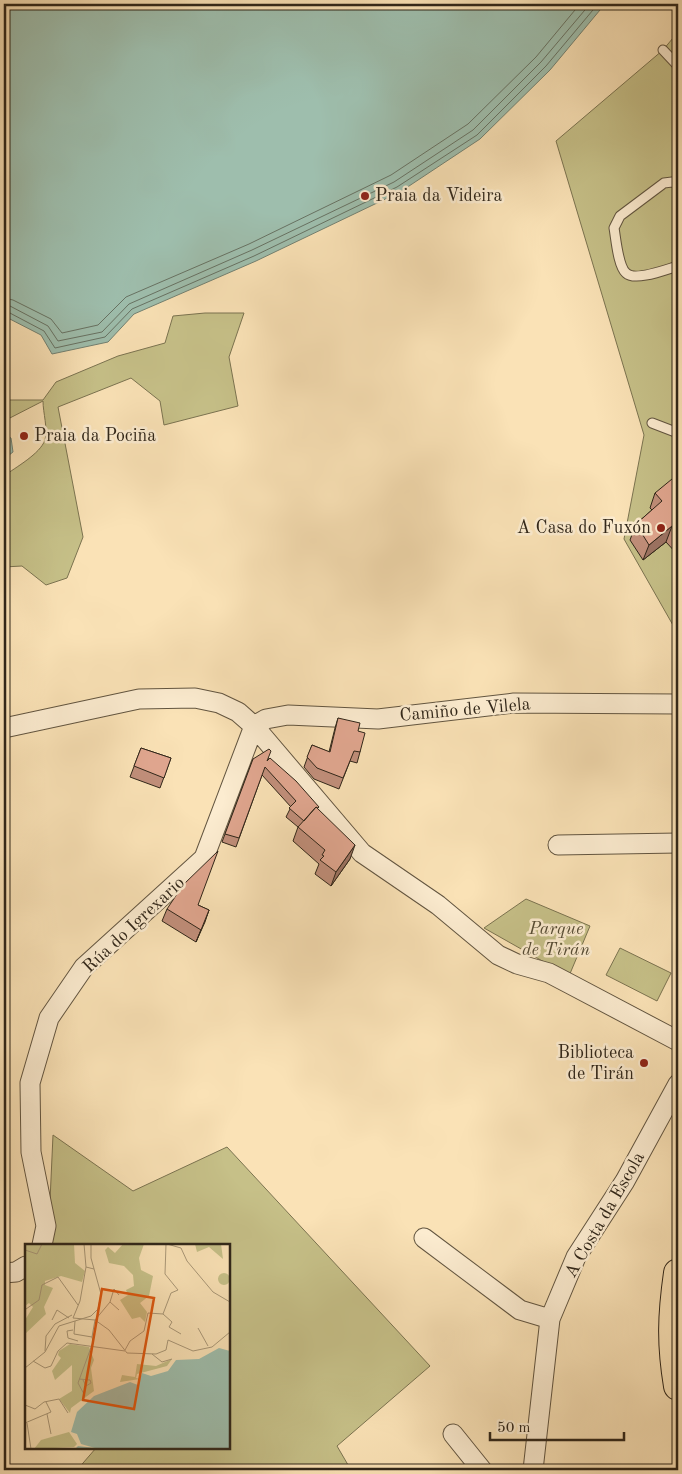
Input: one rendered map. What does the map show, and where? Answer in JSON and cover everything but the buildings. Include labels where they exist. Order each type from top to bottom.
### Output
[{"type":"main road","points":[[678,1273],[672,1313],[673,1356],[678,1386]]},
{"type":"street","points":[[4,728],[139,699],[195,698],[219,703],[232,709],[254,726],[362,853],[438,905],[498,955],[517,964],[563,980],[678,1041]]},
{"type":"street","name":"Camiño de Vilela","points":[[254,726],[266,719],[288,715],[378,719],[514,704],[678,704]]},
{"type":"street","name":"Rúa do Igrexario","points":[[42,1244],[46,1226],[31,1152],[30,1083],[49,1018],[84,967],[204,858],[254,726]]},
{"type":"street","points":[[558,845],[678,843]]},
{"type":"street","name":"A Costa da Escola","points":[[533,1470],[550,1319],[576,1257],[625,1181],[678,1084]]},
{"type":"street","points":[[424,1238],[520,1310],[550,1319]]},
{"type":"street","points":[[4,1273],[16,1272],[25,1267]]},
{"type":"street","points":[[452,1434],[482,1470]]},
{"type":"lane","points":[[663,50],[678,66]]},
{"type":"lane","points":[[678,184],[672,182],[664,183],[620,216],[614,228],[621,264],[625,273],[632,277],[644,276],[678,266]]},
{"type":"lane","points":[[652,423],[678,433]]},
{"type":"green space","points":[[678,32],[678,634],[624,539],[644,435],[556,141],[663,50]]},
{"type":"green space","points":[[205,313],[244,313],[229,357],[238,406],[164,425],[160,401],[131,378],[58,407],[83,537],[67,578],[46,585],[22,566],[4,567],[4,476],[38,450],[45,440],[46,431],[43,401],[4,421],[4,400],[43,400],[56,382],[118,356],[165,343],[173,316]]},
{"type":"green space","name":"Parque de Tirán","points":[[526,899],[590,926],[569,976],[484,928]]},
{"type":"green space","points":[[620,948],[671,973],[657,1001],[606,975]]},
{"type":"green space","points":[[53,1135],[133,1191],[227,1147],[430,1366],[337,1446],[351,1470],[77,1470],[95,1449],[230,1449],[230,1244],[48,1244]]},
{"type":"water","points":[[4,4],[605,4],[550,70],[480,139],[400,192],[256,261],[134,314],[108,342],[52,354],[41,335],[4,316]]},
{"type":"water","points":[[4,435],[11,438],[13,452],[4,459]]},
{"type":"place","name":"Praia da Videira","points":[[365,196]]},
{"type":"place","name":"Praia da Pociña","points":[[24,436]]},
{"type":"place","name":"A Casa do Fuxón","points":[[661,528]]},
{"type":"place","name":"Biblioteca de Tirán","points":[[644,1063]]}]
